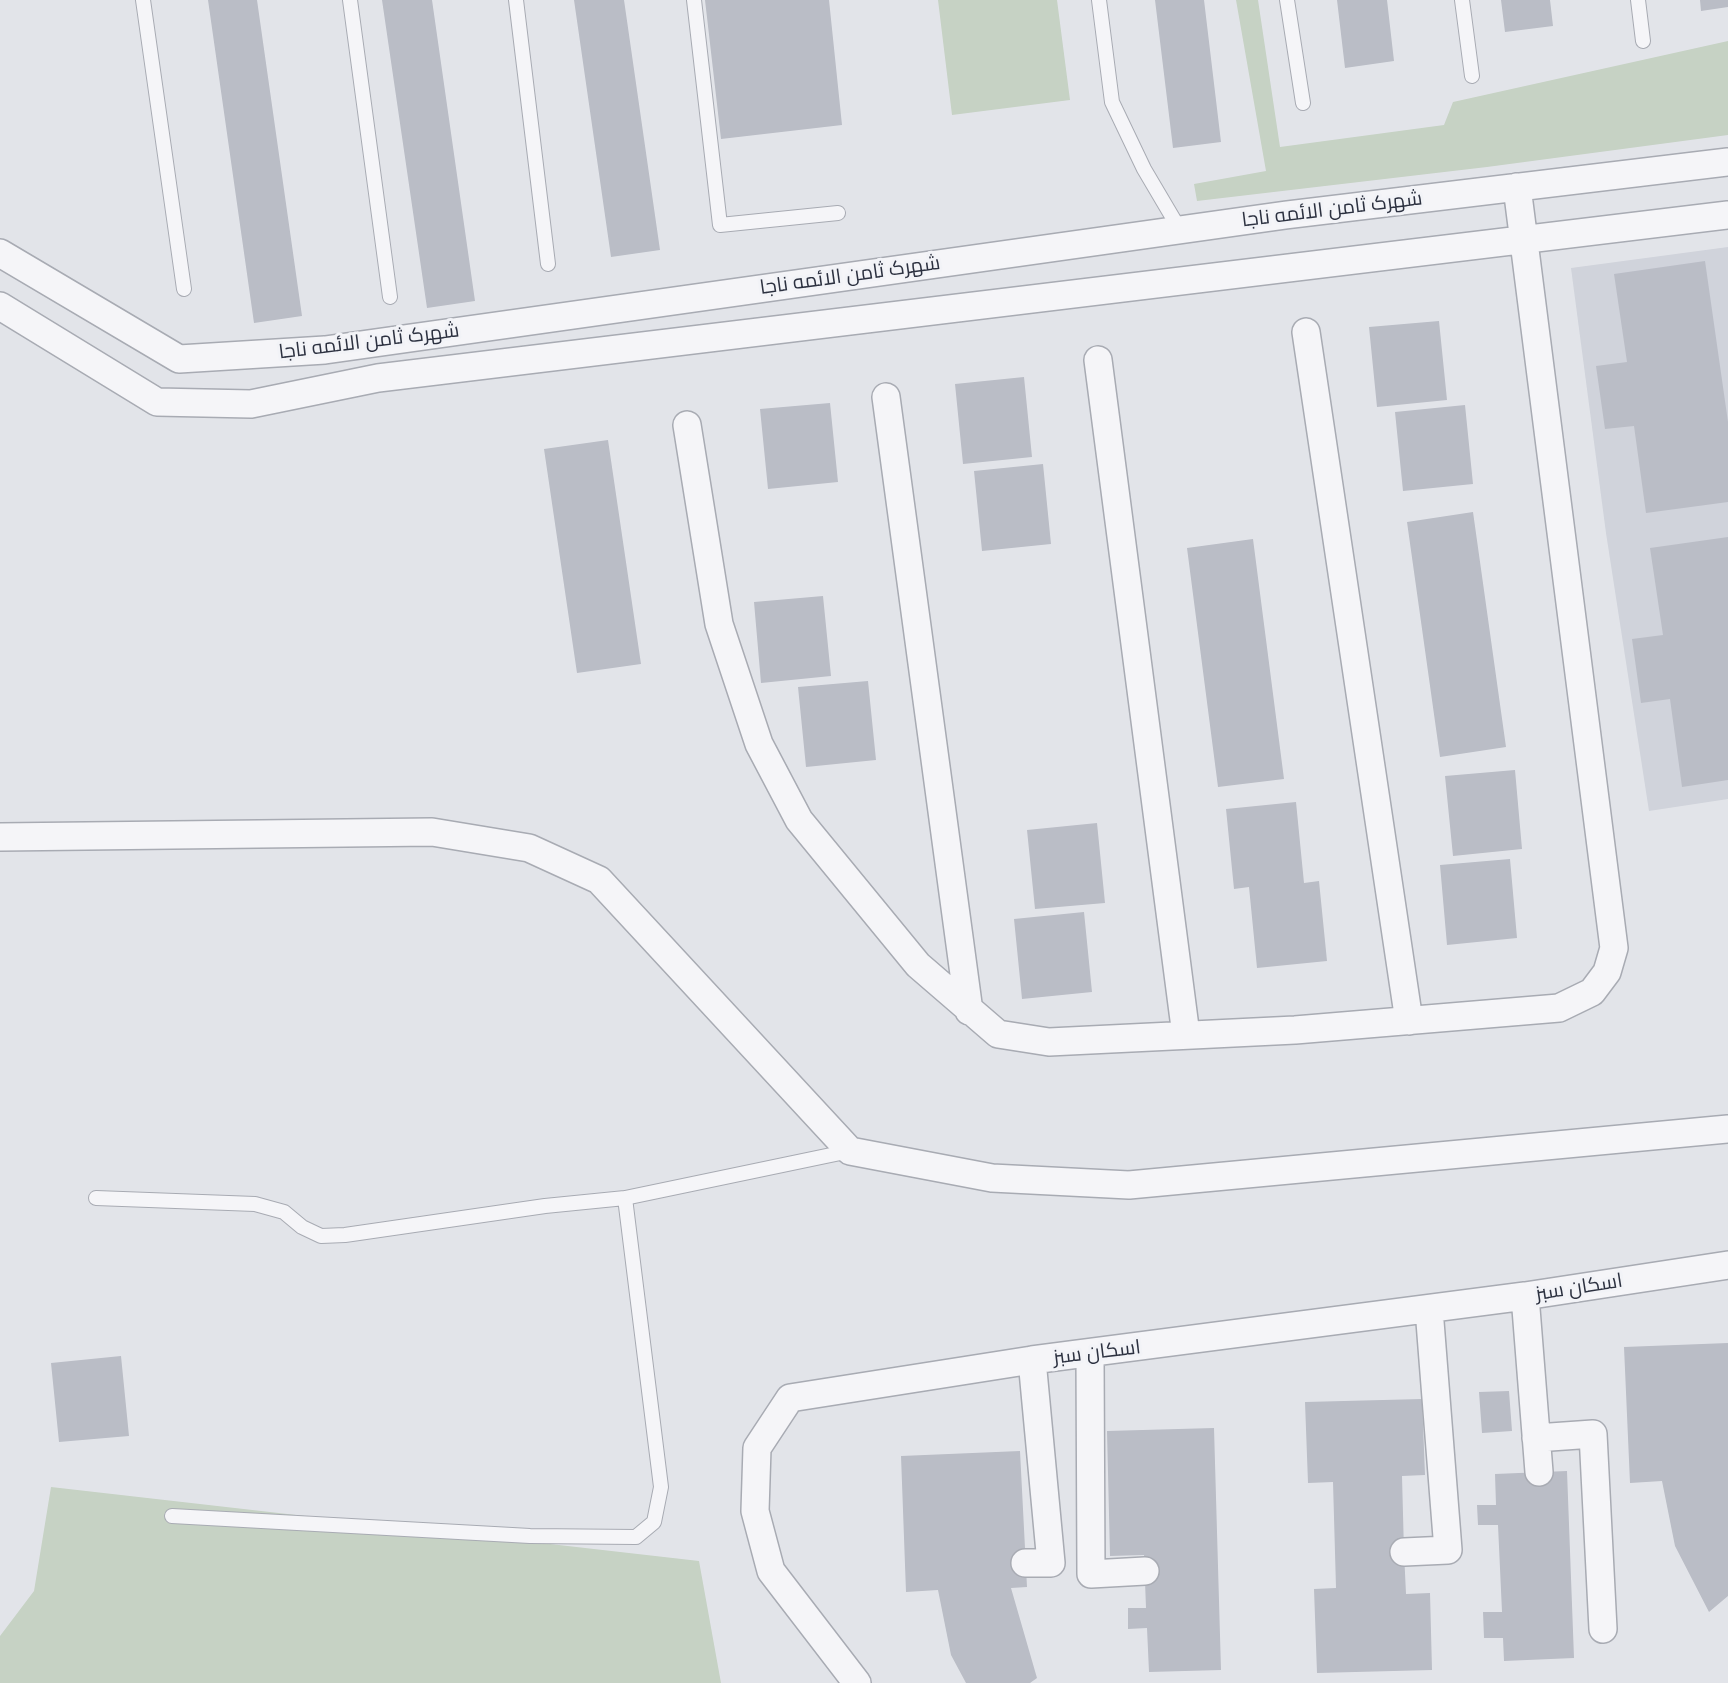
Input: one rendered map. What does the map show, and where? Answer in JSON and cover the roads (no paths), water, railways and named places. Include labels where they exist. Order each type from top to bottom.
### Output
[{"type":"street","name":"شهرک ثامن الائمه ناجا","points":[[4,263],[179,359],[351,346],[1180,230],[1728,162]]},
{"type":"street","points":[[687,425],[719,624],[759,744],[799,820],[918,965],[998,1034],[1049,1042],[1409,1021],[1559,1008],[1592,992],[1607,972],[1614,948],[1517,187]]},
{"type":"street","name":"شهرک ثامن الائمه ناجا","points":[[0,306],[158,402],[251,404],[358,382],[1728,216]]},
{"type":"street","points":[[822,280],[825,325]]},
{"type":"street","points":[[1306,332],[1409,1021]]},
{"type":"street","points":[[351,346],[358,382]]},
{"type":"street","points":[[1098,360],[1186,1035]]},
{"type":"street","points":[[886,397],[969,1011]]},
{"type":"street","points":[[0,837],[432,832],[530,848],[598,880],[850,1151],[992,1179],[1129,1185],[1728,1129]]},
{"type":"street","name":"اسکان سبز","points":[[857,1683],[771,1570],[754,1510],[757,1448],[790,1398],[1032,1360],[1090,1355],[1525,1296],[1728,1265]]},
{"type":"street","points":[[1525,1296],[1539,1472]]},
{"type":"street","points":[[1404,1552],[1448,1550],[1429,1309]]},
{"type":"street","points":[[1090,1355],[1091,1574],[1144,1571]]},
{"type":"street","points":[[1025,1563],[1051,1563],[1032,1360]]},
{"type":"street","points":[[1536,1438],[1593,1434],[1603,1629]]},
{"type":"lane","points":[[143,0],[184,289]]},
{"type":"lane","points":[[350,0],[390,297]]},
{"type":"lane","points":[[516,0],[548,264]]},
{"type":"lane","points":[[693,0],[720,225],[838,213]]},
{"type":"lane","points":[[1099,0],[1112,102],[1144,169],[1180,230]]},
{"type":"lane","points":[[1287,0],[1303,103]]},
{"type":"lane","points":[[1462,0],[1472,76]]},
{"type":"lane","points":[[1638,0],[1643,40]]},
{"type":"lane","points":[[96,1198],[255,1204],[284,1212],[302,1227],[321,1236],[345,1235],[545,1206],[625,1198],[850,1151]]},
{"type":"lane","points":[[172,1516],[530,1536],[636,1537],[654,1522],[661,1487],[625,1198]]}]
